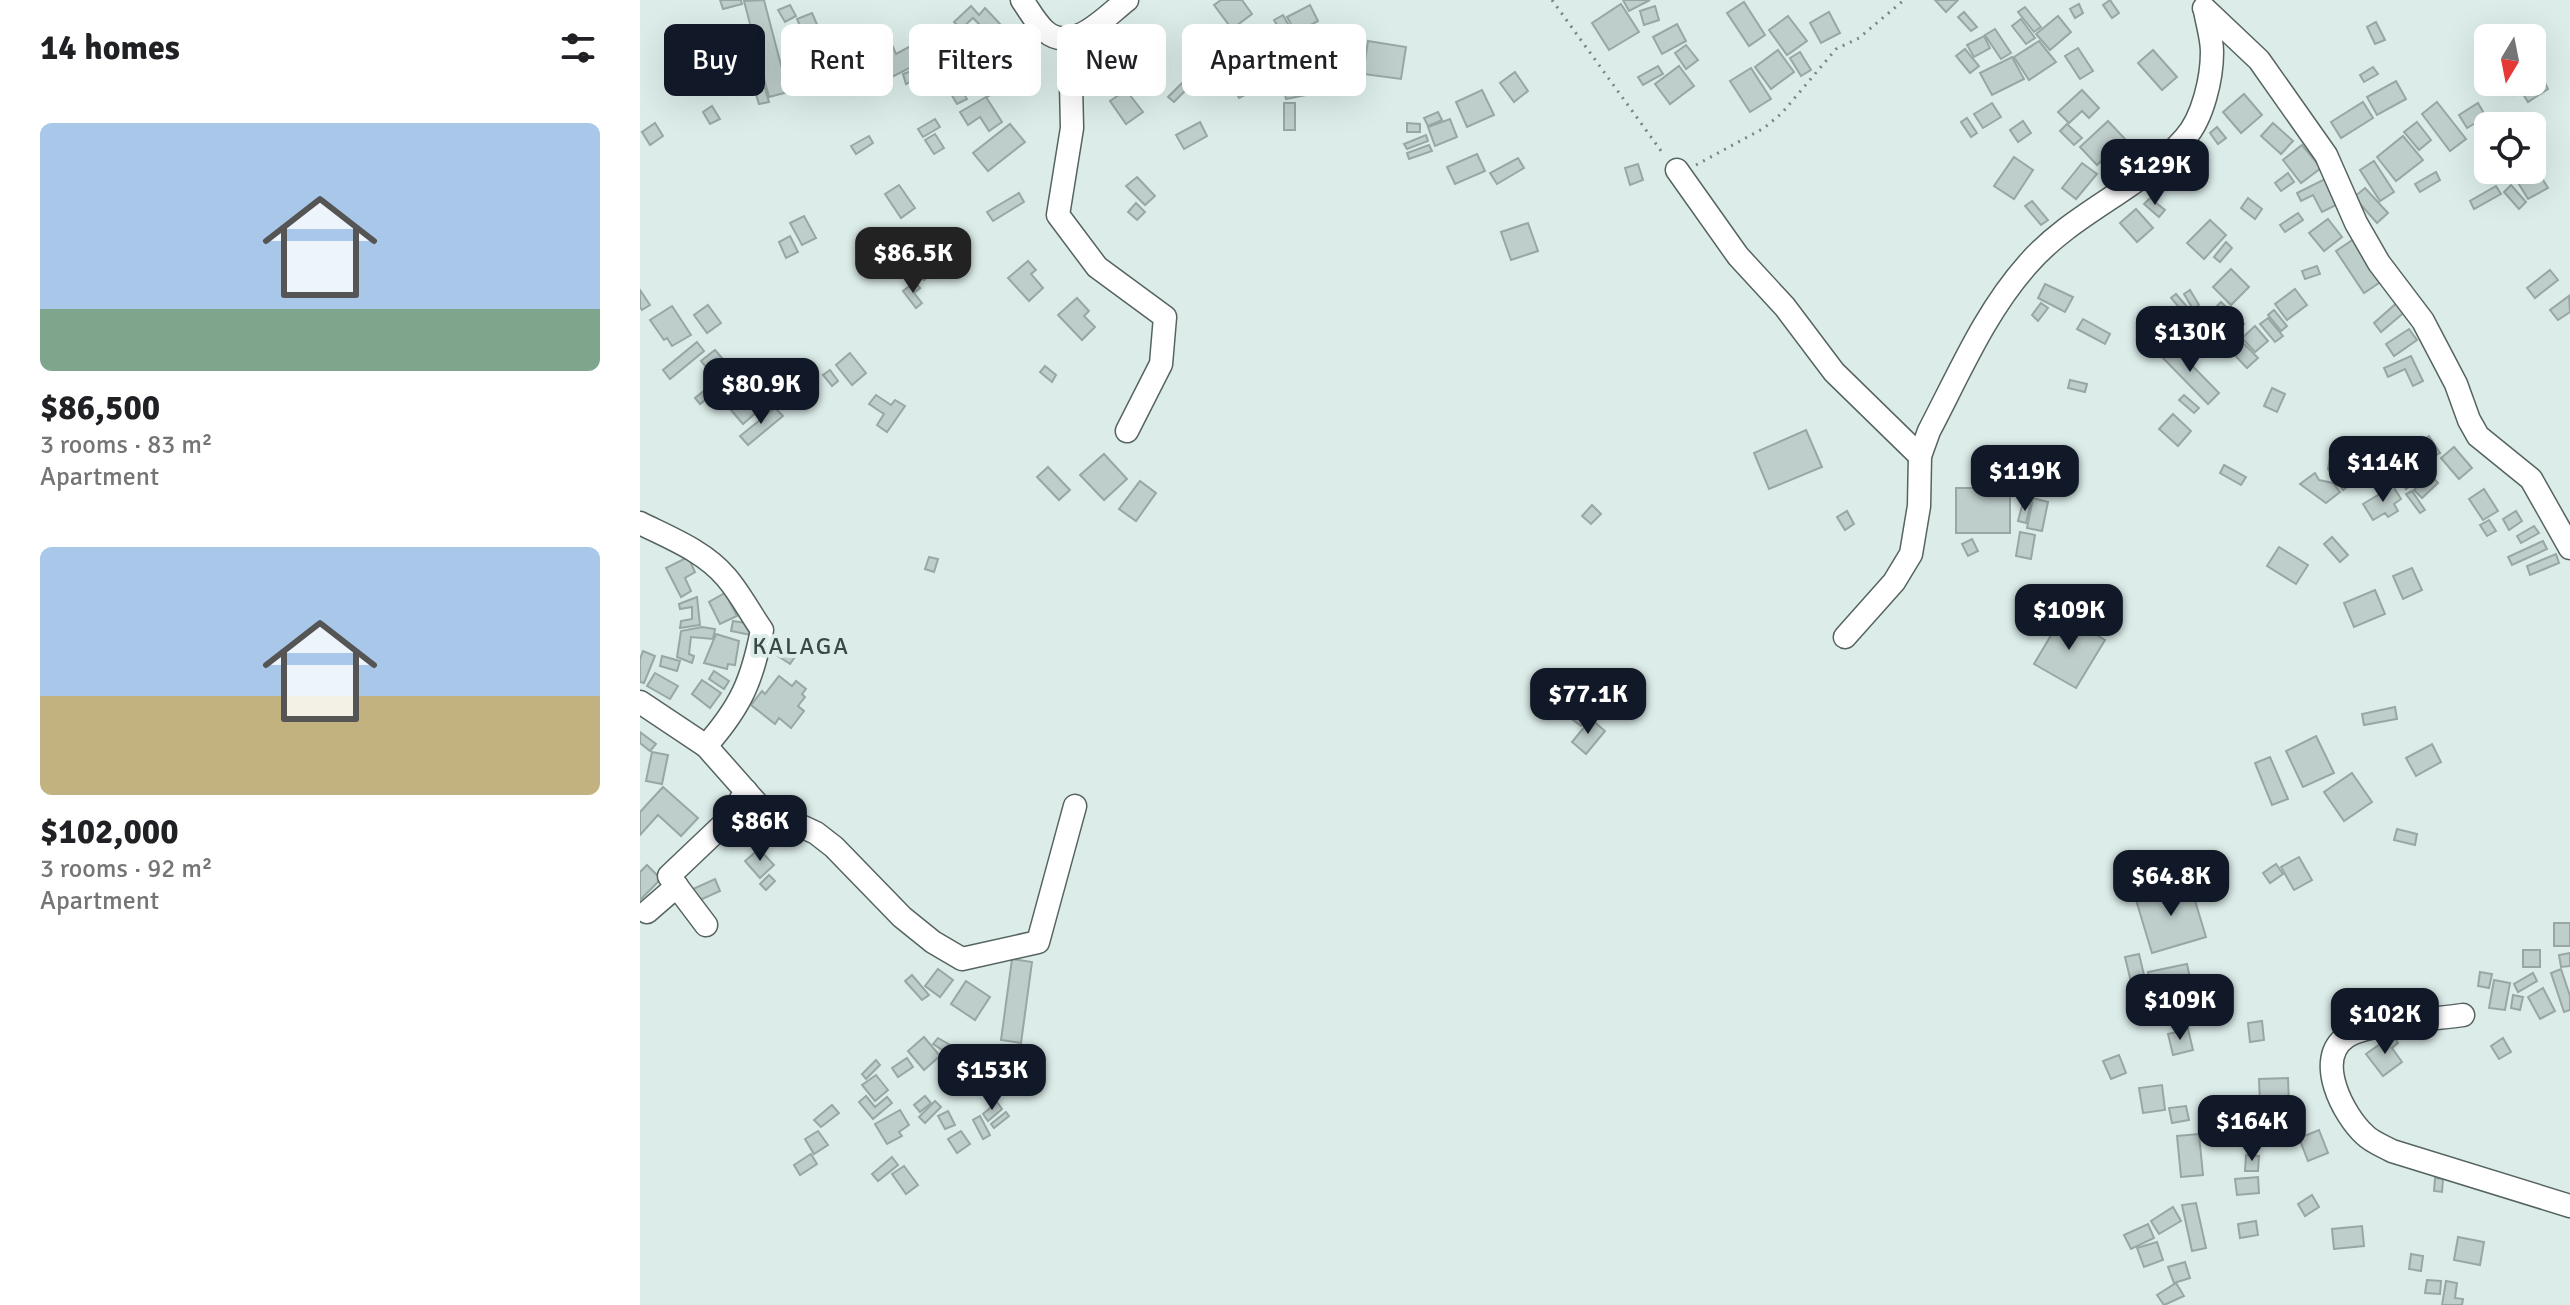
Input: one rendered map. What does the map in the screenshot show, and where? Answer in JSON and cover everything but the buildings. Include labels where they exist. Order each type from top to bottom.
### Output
[{"type":"street","points":[[1022,0],[1043,30],[1057,37]]},
{"type":"street","points":[[1096,24],[1127,0]]},
{"type":"street","points":[[1845,637],[1894,582],[1911,554],[1919,506],[1920,456],[1929,431],[1989,318],[2015,279],[2061,231],[2163,161],[2188,136],[2200,111],[2212,51],[2203,5]]},
{"type":"street","points":[[2203,5],[2259,60],[2326,155],[2356,223],[2379,263],[2423,321],[2456,384],[2478,436],[2531,479],[2570,548]]},
{"type":"street","points":[[1071,96],[1072,128],[1058,215],[1097,267],[1165,317],[1161,364],[1127,431]]},
{"type":"street","points":[[1677,170],[1738,256],[1785,307],[1834,372],[1920,456]]},
{"type":"street","points":[[640,523],[711,562],[727,578],[762,630],[748,686],[706,746]]},
{"type":"street","points":[[640,702],[706,746],[768,811],[816,833],[851,863],[902,917],[933,942],[962,959],[1038,942],[1075,806]]},
{"type":"street","points":[[706,925],[669,876],[729,819],[746,791]]},
{"type":"street","points":[[647,912],[677,886]]},
{"type":"street","points":[[2463,1015],[2367,1029],[2346,1037],[2334,1050],[2333,1074],[2338,1097],[2348,1116],[2367,1137],[2392,1151],[2570,1206]]},
{"type":"path","points":[[1552,0],[1579,35],[1596,64],[1677,170],[1689,169],[1764,128],[1782,113],[1836,49],[1859,38],[1904,0]]},
{"type":"district","name":"KALAGA","points":[[801,646]]}]
